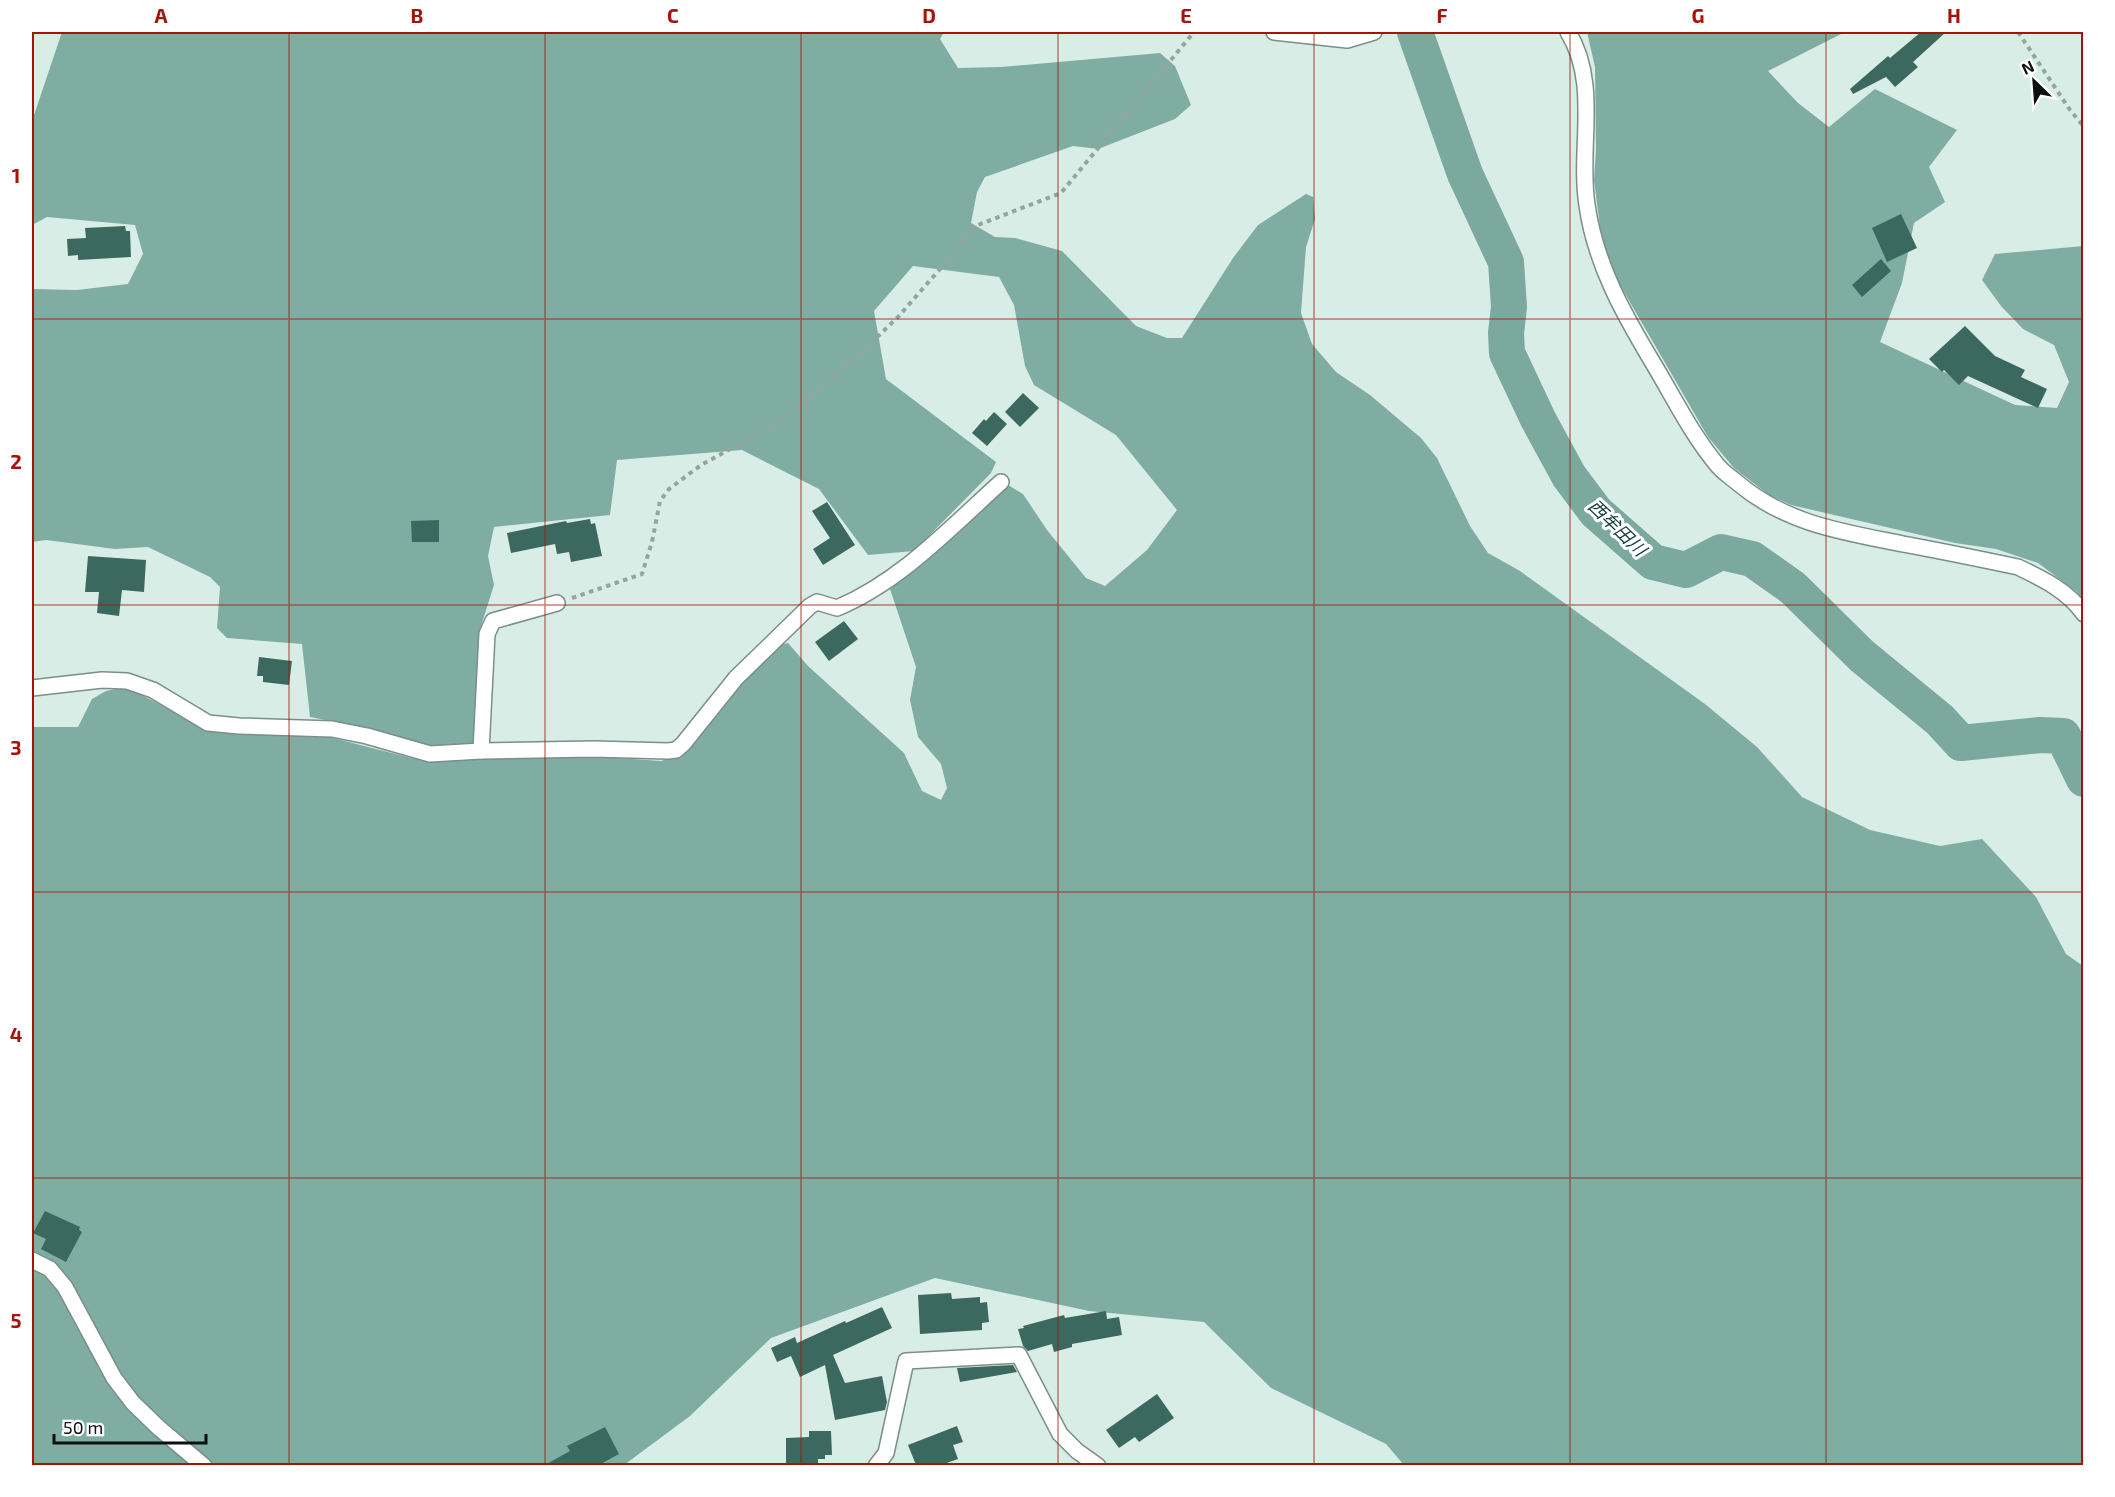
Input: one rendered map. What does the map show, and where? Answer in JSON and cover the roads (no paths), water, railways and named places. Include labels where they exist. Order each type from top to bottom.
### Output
[{"type":"street","points":[[1274,32],[1347,40],[1374,32]]},
{"type":"street","points":[[1568,32],[1583,68],[1586,203],[1593,241],[1624,316],[1694,433],[1720,468],[1751,494],[1791,517],[1836,530],[2018,567],[2044,579],[2074,600],[2084,614]]},
{"type":"street","points":[[32,688],[102,680],[127,681],[153,690],[208,723],[332,729],[367,736],[430,754],[594,748],[676,750],[736,678],[810,606],[817,602],[837,608],[868,593],[924,553],[1000,482]]},
{"type":"street","points":[[481,751],[487,634],[493,621],[557,603]]},
{"type":"street","points":[[32,1260],[51,1269],[65,1287],[114,1378],[133,1403],[204,1466]]},
{"type":"street","points":[[876,1466],[886,1453],[906,1361],[1019,1355],[1060,1434],[1077,1451],[1098,1466]]},
{"type":"waterway","name":"西牟田川","points":[[1415,32],[1465,174],[1506,262],[1509,307],[1506,333],[1507,353],[1538,419],[1569,476],[1596,512],[1653,562],[1686,570],[1721,552],[1752,559],[1793,588],[1862,656],[1940,720],[1961,743],[2040,735],[2063,736],[2084,779]]}]
